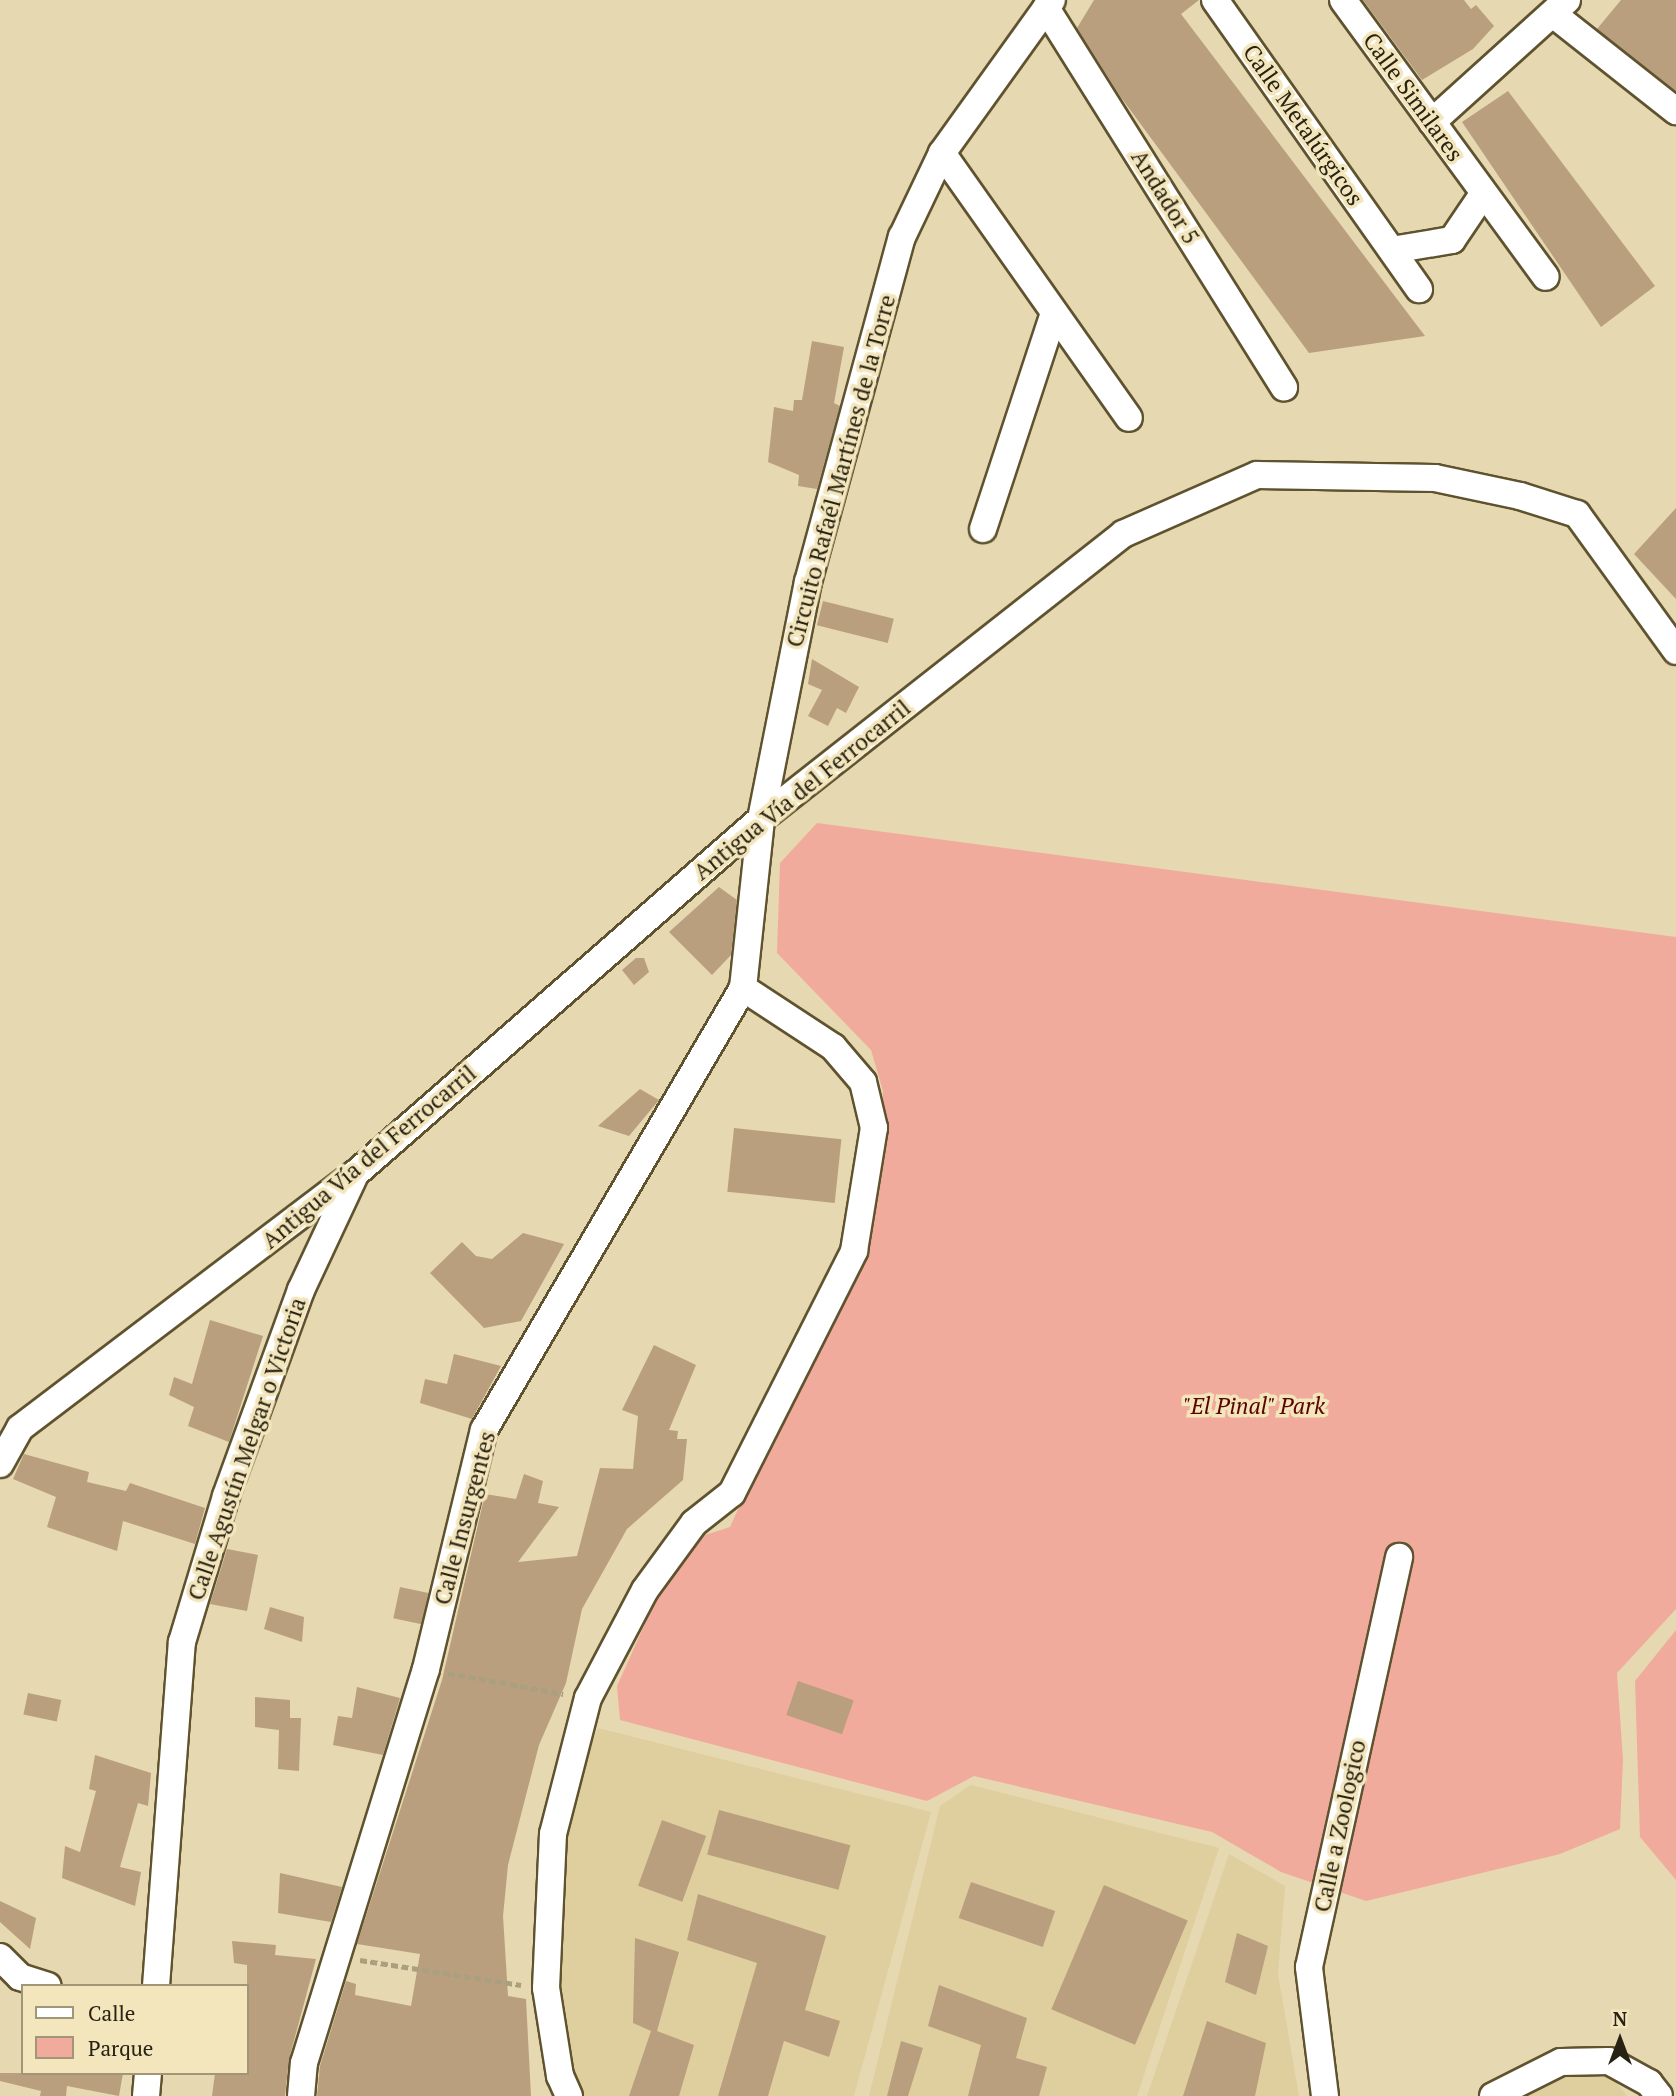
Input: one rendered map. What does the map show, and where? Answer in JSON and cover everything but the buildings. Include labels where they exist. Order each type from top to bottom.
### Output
[{"type":"street","name":"Calle Metalúrgicos","points":[[1215,0],[1419,289]]},
{"type":"street","name":"Calle Similares","points":[[1343,0],[1546,277]]},
{"type":"street","name":"Circuito Rafaél Martínes de la Torre","points":[[743,988],[761,819],[812,568],[902,237],[942,153],[1049,4]]},
{"type":"street","name":"Andador 5","points":[[1049,4],[1284,387]]},
{"type":"street","points":[[1432,122],[1560,7],[1676,111]]},
{"type":"street","points":[[942,153],[1053,316],[1129,418]]},
{"type":"street","points":[[1392,250],[1452,240],[1483,194]]},
{"type":"street","points":[[983,530],[1053,316]]},
{"type":"street","name":"Antigua Vía del Ferrocarril","points":[[0,1464],[20,1428],[355,1174],[761,819],[1123,534],[1257,475],[1435,478],[1520,496],[1577,514],[1676,650]]},
{"type":"street","points":[[569,2096],[560,2076],[546,1989],[553,1834],[588,1698],[645,1590],[694,1523],[732,1493],[854,1251],[874,1128],[863,1082],[833,1047],[743,988]]},
{"type":"street","name":"Calle Insurgentes","points":[[301,2096],[304,2063],[340,1956],[426,1669],[484,1430],[743,988]]},
{"type":"street","name":"Calle Agustín Melgar o Victoria","points":[[156,1984],[182,1642],[226,1496],[301,1290],[355,1174]]},
{"type":"street","name":"Calle a Zoologico","points":[[1325,2096],[1309,1967],[1399,1557]]},
{"type":"street","points":[[0,1957],[20,1977],[42,1984]]},
{"type":"street","points":[[1493,2096],[1561,2062],[1609,2061],[1649,2083],[1659,2096]]},
{"type":"street","points":[[146,2096],[148,2075]]},
{"type":"path","points":[[426,1669],[588,1698]]},
{"type":"path","points":[[340,1956],[546,1989]]},
{"type":"shaded area","points":[[598,1728],[931,1812],[854,2096],[581,2096],[554,2052],[553,1830]]},
{"type":"shaded area","points":[[971,1785],[1219,1848],[1137,2096],[869,2096],[940,1806]]},
{"type":"shaded area","points":[[1229,1854],[1285,1886],[1278,1974],[1299,2096],[1147,2096]]},
{"type":"shaded area","points":[[1569,2070],[1612,2077],[1627,2096],[1519,2096]]},
{"type":"green space","name":"\"El Pinal\" Park","points":[[817,823],[1676,937],[1676,1609],[1617,1673],[1623,1760],[1620,1829],[1560,1854],[1366,1901],[1281,1872],[1212,1832],[974,1776],[927,1801],[620,1720],[617,1686],[658,1595],[702,1536],[730,1527],[871,1218],[883,1091],[871,1050],[777,953],[780,863]]},
{"type":"green space","points":[[1676,1630],[1676,1880],[1640,1837],[1635,1681]]}]
